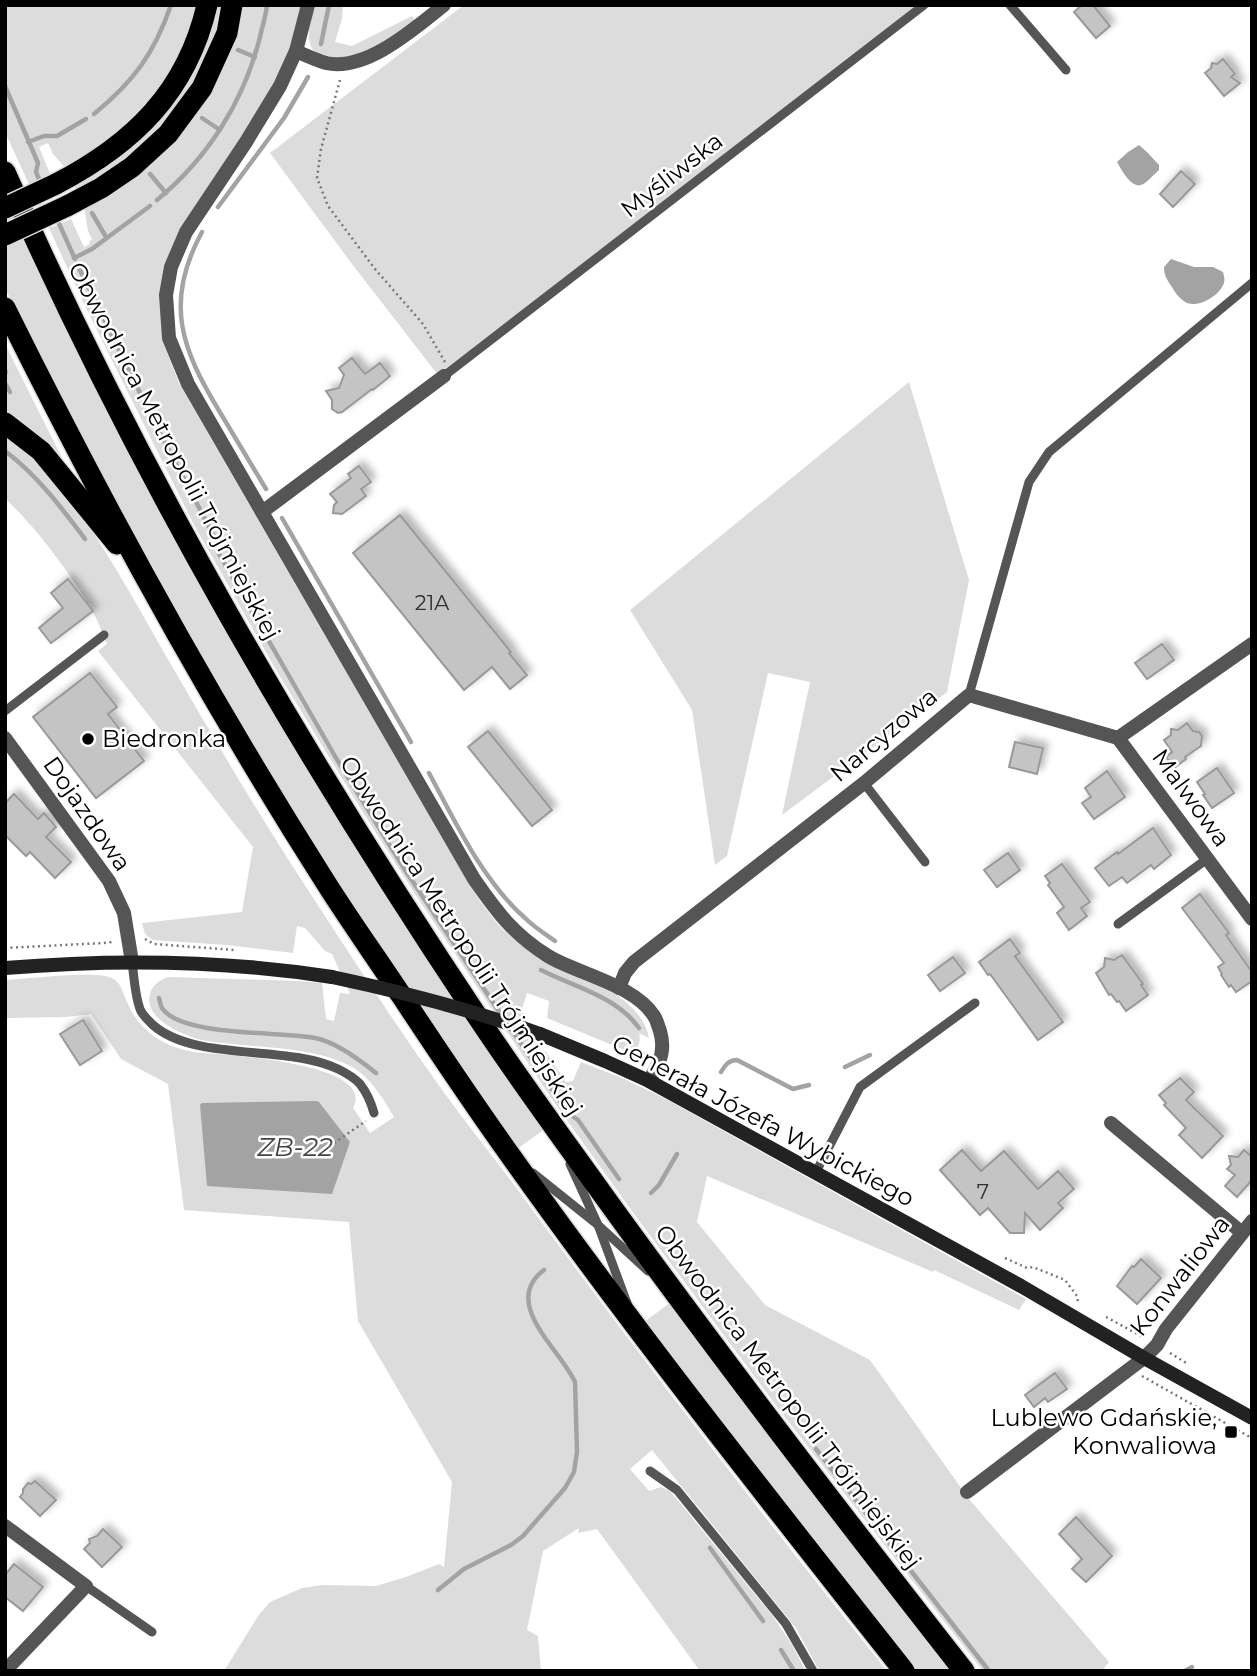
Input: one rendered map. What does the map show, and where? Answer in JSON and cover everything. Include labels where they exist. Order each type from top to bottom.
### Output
[{"type":"highway","points":[[5,208],[84,169],[113,150],[158,108],[191,54],[207,5]]},
{"type":"highway","points":[[5,235],[101,188],[132,167],[168,134],[202,88],[227,33],[232,5]]},
{"type":"highway","name":"Obwodnica Metropolii Trójmiejskiej","points":[[5,172],[105,386],[157,486],[277,699],[383,874],[489,1034],[678,1298],[801,1462],[964,1671]]},
{"type":"highway","points":[[5,308],[142,574],[322,878],[510,1155],[636,1328],[904,1671]]},
{"type":"highway","points":[[5,423],[41,451],[142,574]]},
{"type":"main road","name":"Generała Józefa Wybickiego","points":[[5,968],[132,962],[293,971],[438,1001],[540,1034],[649,1081],[1021,1286],[1252,1418]]},
{"type":"street","points":[[308,5],[296,51],[280,86],[186,232],[171,267],[166,295],[169,338],[187,384],[474,879],[500,916],[516,933],[546,954],[619,988],[639,1000],[655,1016],[663,1038],[659,1062],[649,1081]]},
{"type":"street","points":[[296,51],[327,63],[354,63],[378,52],[444,5]]},
{"type":"street","points":[[262,512],[444,376]]},
{"type":"street","points":[[1118,737],[1252,644]]},
{"type":"street","name":"Narcyzowa","points":[[619,988],[625,973],[634,962],[864,783],[969,695],[1118,737]]},
{"type":"street","name":"Malwowa","points":[[1118,737],[1252,919]]},
{"type":"street","name":"Dojazdowa","points":[[5,738],[110,881],[124,913],[132,962]]},
{"type":"street","points":[[1111,1123],[1241,1232]]},
{"type":"street","name":"Konwaliowa","points":[[967,1492],[1144,1358],[1157,1345],[1166,1329],[1252,1221]]},
{"type":"street","points":[[5,1526],[86,1586],[5,1671]]},
{"type":"lane","name":"Myśliwska","points":[[444,376],[924,5]]},
{"type":"lane","points":[[1010,5],[1066,70]]},
{"type":"lane","points":[[969,695],[1029,482],[1049,452],[1252,283]]},
{"type":"lane","points":[[5,711],[104,635]]},
{"type":"lane","points":[[864,783],[925,862]]},
{"type":"lane","points":[[1118,924],[1207,859]]},
{"type":"lane","points":[[132,962],[140,1010],[160,1031],[175,1039],[200,1045],[313,1060],[332,1066],[350,1075],[360,1084],[369,1097],[374,1113]]},
{"type":"lane","points":[[816,1172],[860,1087],[975,1003]]},
{"type":"lane","points":[[552,1124],[598,1226],[636,1328]]},
{"type":"lane","points":[[510,1155],[598,1226],[678,1298]]},
{"type":"lane","points":[[650,1471],[677,1490],[686,1500],[786,1624],[813,1671]]},
{"type":"lane","points":[[86,1586],[152,1632]]},
{"type":"path","points":[[344,63],[321,149],[317,178],[328,206],[375,269],[423,324],[446,363],[444,376]]},
{"type":"path","points":[[5,948],[111,942],[115,936],[114,929],[139,926],[141,937],[154,944],[243,950]]},
{"type":"path","points":[[334,1143],[374,1113]]},
{"type":"path","points":[[1027,1268],[1033,1266],[1065,1280],[1077,1296],[1078,1302]]},
{"type":"shaded area","points":[[5,5],[199,5],[171,74],[142,113],[67,170],[53,154],[48,143],[39,147],[50,174],[32,183],[52,227],[71,219],[84,247],[92,240],[84,206],[151,161],[241,5],[302,5],[289,51],[274,87],[176,242],[164,344],[179,383],[485,908],[502,929],[523,946],[615,994],[631,1006],[643,1021],[649,1038],[639,1033],[638,1046],[629,1052],[547,1018],[549,1001],[527,993],[522,1009],[534,1046],[546,1052],[566,1082],[573,1081],[581,1062],[622,1078],[664,1098],[1026,1299],[1019,1310],[934,1270],[933,1272],[707,1176],[697,1222],[765,1305],[870,1360],[969,1499],[1109,1662],[1102,1671],[983,1671],[780,1411],[634,1214],[556,1105],[415,894],[276,670],[194,525],[83,302],[5,132]]},
{"type":"shaded area","points":[[217,5],[225,5],[217,35],[192,88],[146,145],[79,192],[73,185],[119,157]]},
{"type":"shaded area","points":[[315,5],[343,5],[335,42],[352,46],[412,16],[417,23],[372,51],[348,58],[335,57],[316,52],[310,44],[310,22]]},
{"type":"shaded area","points":[[464,5],[921,5],[438,375],[270,153]]},
{"type":"shaded area","points":[[5,199],[132,461],[216,612],[545,1129],[517,1149],[320,857],[183,630],[5,288]]},
{"type":"shaded area","points":[[5,344],[65,464],[5,412]]},
{"type":"shaded area","points":[[909,382],[969,580],[947,692],[782,815],[810,682],[768,673],[727,856],[715,865],[692,710],[630,610]]},
{"type":"shaded area","points":[[5,432],[56,484],[99,542],[266,824],[410,1045],[702,1436],[887,1671],[819,1671],[796,1628],[652,1450],[630,1469],[649,1491],[661,1487],[670,1491],[772,1615],[806,1671],[700,1671],[597,1529],[578,1533],[579,1528],[543,1551],[527,1630],[538,1636],[541,1671],[224,1671],[258,1616],[270,1602],[302,1588],[322,1585],[376,1586],[439,1564],[444,1567],[452,1482],[358,1321],[349,1222],[184,1210],[168,1084],[121,1059],[91,1014],[5,1018],[5,980],[77,975],[112,978],[120,986],[139,1023],[164,1042],[194,1052],[262,1059],[320,1070],[342,1080],[354,1092],[353,1108],[370,1133],[394,1117],[379,1093],[353,1067],[303,1051],[201,1040],[168,1026],[150,1007],[149,999],[153,988],[158,982],[169,977],[322,983],[326,1019],[334,1021],[340,993],[350,994],[332,954],[325,951],[305,928],[297,926],[293,953],[153,940],[145,934],[142,923],[242,912],[253,847],[98,651],[107,644],[91,609],[52,551],[5,498]]},
{"type":"shaded area","points":[[670,1303],[952,1671],[917,1671],[644,1322]]},
{"type":"water","points":[[1139,145],[1159,165],[1159,170],[1146,182],[1137,185],[1127,177],[1117,162]]},
{"type":"water","points":[[1171,259],[1194,267],[1213,267],[1223,272],[1222,288],[1203,302],[1187,303],[1176,294],[1165,275],[1164,267]]},
{"type":"water","name":"ZB-22","points":[[317,1101],[350,1142],[332,1194],[207,1186],[200,1105],[202,1103]]},
{"type":"building","points":[[1082,5],[1093,5],[1110,26],[1096,38],[1074,12]]},
{"type":"building","points":[[1223,59],[1235,74],[1231,77],[1240,83],[1224,96],[1205,73],[1212,63],[1217,64]]},
{"type":"building","points":[[1181,171],[1195,184],[1173,207],[1160,194]]},
{"type":"building","points":[[352,358],[365,374],[380,363],[390,376],[338,413],[332,409],[332,400],[326,391],[339,388],[344,375],[339,368]]},
{"type":"building","points":[[359,466],[371,482],[361,489],[366,496],[342,514],[333,513],[337,502],[330,494],[351,478],[348,474]]},
{"type":"building","points":[[400,515],[527,675],[510,689],[492,667],[464,690],[353,553]]},
{"type":"building","points":[[68,579],[93,611],[51,643],[39,628],[63,608],[51,593]]},
{"type":"building","points":[[1162,644],[1174,660],[1147,679],[1135,663]]},
{"type":"building","name":"Biedronka","points":[[90,673],[117,707],[108,714],[144,761],[96,798],[33,717]]},
{"type":"building","points":[[1187,723],[1193,731],[1202,736],[1201,746],[1174,768],[1166,757],[1172,752],[1164,740],[1171,735],[1171,729],[1178,730]]},
{"type":"building","points":[[488,731],[552,810],[532,826],[468,747]]},
{"type":"building","points":[[1015,742],[1043,748],[1037,774],[1009,767]]},
{"type":"building","points":[[1217,768],[1234,793],[1212,808],[1197,782]]},
{"type":"building","points":[[1107,771],[1125,797],[1094,819],[1082,803],[1091,797],[1085,788]]},
{"type":"building","points":[[14,794],[38,819],[44,813],[56,827],[46,837],[71,862],[55,878],[30,852],[26,856],[5,835],[5,803]]},
{"type":"building","points":[[1153,828],[1171,855],[1154,869],[1151,865],[1127,883],[1122,877],[1109,886],[1095,868]]},
{"type":"building","points":[[1008,853],[1020,870],[997,887],[984,870]]},
{"type":"building","points":[[1062,864],[1090,902],[1081,908],[1087,916],[1069,930],[1057,913],[1064,907],[1048,885],[1050,883],[1045,876]]},
{"type":"building","points":[[1200,894],[1229,933],[1226,935],[1252,972],[1252,981],[1236,992],[1221,975],[1218,967],[1224,963],[1182,908]]},
{"type":"building","points":[[1010,939],[1020,953],[1015,956],[1063,1022],[1038,1040],[979,962]]},
{"type":"building","points":[[1122,955],[1148,995],[1126,1011],[1119,1001],[1109,995],[1096,973],[1104,967],[1105,958],[1114,960]]},
{"type":"building","points":[[953,957],[965,973],[940,991],[928,975]]},
{"type":"building","points":[[83,1020],[102,1051],[80,1065],[60,1034]]},
{"type":"building","points":[[1180,1078],[1194,1092],[1186,1100],[1223,1136],[1202,1158],[1179,1135],[1186,1128],[1164,1105],[1166,1103],[1159,1095]]},
{"type":"building","points":[[962,1150],[981,1171],[1004,1151],[1038,1189],[1058,1171],[1074,1189],[1058,1203],[1063,1208],[1040,1230],[1025,1213],[1024,1233],[1010,1233],[988,1208],[980,1215],[940,1170]]},
{"type":"building","points":[[1244,1150],[1252,1157],[1252,1180],[1237,1197],[1225,1186],[1235,1175],[1227,1169],[1231,1165],[1229,1156],[1238,1157]]},
{"type":"building","points":[[1141,1259],[1161,1278],[1137,1304],[1117,1286]]},
{"type":"building","points":[[1055,1373],[1067,1389],[1048,1402],[1045,1398],[1034,1407],[1025,1395]]},
{"type":"building","points":[[35,1481],[56,1500],[40,1516],[20,1497],[28,1483]]},
{"type":"building","points":[[1076,1517],[1112,1556],[1086,1582],[1072,1569],[1082,1559],[1059,1534]]},
{"type":"building","points":[[103,1529],[122,1547],[102,1567],[84,1549],[90,1543],[89,1539],[97,1536]]},
{"type":"building","points":[[14,1564],[43,1587],[23,1611],[5,1597],[5,1575]]},
{"type":"waterway","points":[[94,114],[121,90],[141,65],[150,52],[171,5]]},
{"type":"waterway","points":[[157,200],[208,147],[234,106],[253,61],[267,5]]},
{"type":"waterway","points":[[321,44],[329,5]]},
{"type":"waterway","points":[[238,50],[255,57]]},
{"type":"waterway","points":[[218,207],[284,118],[308,77]]},
{"type":"waterway","points":[[5,86],[38,163],[36,172],[42,186]]},
{"type":"waterway","points":[[202,118],[220,130]]},
{"type":"waterway","points":[[28,142],[44,136],[57,136],[86,119]]},
{"type":"waterway","points":[[150,174],[166,193]]},
{"type":"waterway","points":[[74,258],[92,249],[150,206]]},
{"type":"waterway","points":[[92,213],[106,237]]},
{"type":"waterway","points":[[57,219],[75,259]]},
{"type":"waterway","points":[[202,232],[183,281],[182,326],[196,369],[207,391],[266,489]]},
{"type":"waterway","points":[[79,268],[144,401],[152,408],[150,414],[218,544]]},
{"type":"waterway","points":[[5,383],[10,392]]},
{"type":"waterway","points":[[5,451],[38,481],[85,539]]},
{"type":"waterway","points":[[282,518],[411,742]]},
{"type":"waterway","points":[[219,554],[336,758],[405,870],[502,1016]]},
{"type":"waterway","points":[[429,773],[483,869],[510,903],[528,921],[555,941]]},
{"type":"waterway","points":[[541,970],[607,1000],[630,1017],[639,1028]]},
{"type":"waterway","points":[[159,998],[162,1008],[173,1017],[189,1024],[323,1040],[339,1047],[376,1073]]},
{"type":"waterway","points":[[511,1029],[568,1113],[578,1120],[619,1179]]},
{"type":"waterway","points":[[845,1067],[870,1055]]},
{"type":"waterway","points":[[721,1072],[728,1063],[737,1060],[793,1089],[809,1085]]},
{"type":"waterway","points":[[651,1193],[659,1185],[677,1154]]},
{"type":"waterway","points":[[438,1590],[464,1569],[523,1536],[565,1488],[574,1472],[577,1452],[575,1382],[538,1326],[528,1297],[532,1283],[544,1270]]},
{"type":"waterway","points":[[816,1449],[989,1671]]},
{"type":"waterway","points":[[710,1548],[763,1621]]},
{"type":"waterway","points":[[781,1650],[794,1671]]},
{"type":"waterway","points":[[1185,1671],[1192,1667]]},
{"type":"place","name":"Biedronka","points":[[88,739]]},
{"type":"place","name":"Lublewo Gdańskie, Konwaliowa","points":[[1231,1432]]}]
